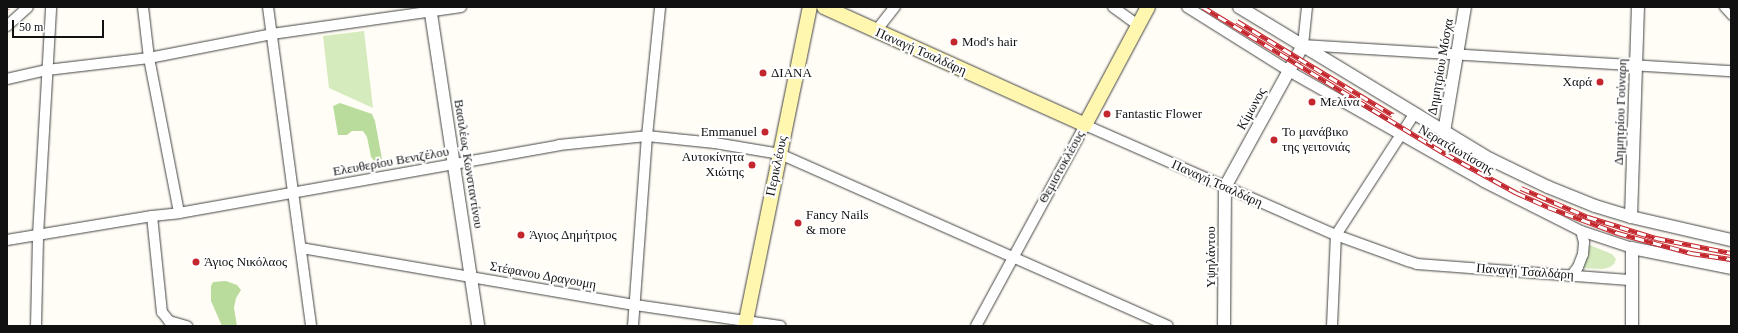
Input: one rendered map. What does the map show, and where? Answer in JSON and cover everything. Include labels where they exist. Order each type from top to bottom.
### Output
[{"type":"main road","name":"Περικλέους","points":[[745,323],[810,7]]},
{"type":"main road","name":"Παναγή Τσαλδάρη","points":[[824,7],[1084,126]]},
{"type":"main road","name":"Θεμιστοκλέους","points":[[1084,126],[1148,7]]},
{"type":"street","points":[[7,26],[28,7]]},
{"type":"street","points":[[36,326],[38,234],[51,7]]},
{"type":"street","points":[[143,7],[149,58],[179,213]]},
{"type":"street","points":[[268,7],[292,193],[312,326]]},
{"type":"street","points":[[7,78],[47,70],[149,58],[272,34],[430,10],[461,7]]},
{"type":"street","points":[[633,326],[647,136],[660,7]]},
{"type":"street","points":[[876,31],[895,7]]},
{"type":"street","points":[[1113,7],[1138,25]]},
{"type":"street","name":"Νερατζιωτίσσης","points":[[1187,7],[1289,70],[1484,182],[1581,231],[1632,248],[1731,268]]},
{"type":"street","name":"Νερατζιωτίσσης","points":[[1239,7],[1490,159],[1548,187],[1595,206],[1631,217],[1731,240]]},
{"type":"street","points":[[1307,7],[1303,45],[1638,64],[1731,71]]},
{"type":"street","name":"Δημητρίου Μόσχα","points":[[1444,132],[1465,7]]},
{"type":"street","name":"Δημητρίου Γούναρη","points":[[1631,217],[1638,64],[1638,7]]},
{"type":"street","points":[[1723,7],[1731,16]]},
{"type":"street","name":"Βασιλέως Κωνσταντίνου","points":[[430,10],[478,326]]},
{"type":"street","name":"Κίμωνος","points":[[1225,187],[1303,45]]},
{"type":"street","points":[[1332,326],[1336,235],[1415,113]]},
{"type":"street","name":"Παναγή Τσαλδάρη","points":[[1084,126],[1336,235],[1417,264],[1632,280]]},
{"type":"street","name":"Θεμιστοκλέους","points":[[976,326],[1084,126]]},
{"type":"street","name":"Ελευθερίου Βενιζέλου","points":[[7,240],[152,216],[179,213],[559,145],[647,136],[715,143],[780,154],[1162,325]]},
{"type":"street","name":"Υψηλάντου","points":[[1224,326],[1225,187]]},
{"type":"street","points":[[152,216],[162,312],[169,321],[187,326]]},
{"type":"street","points":[[1571,276],[1578,267],[1583,254],[1584,242],[1581,231]]},
{"type":"street","name":"Στέφανου Δραγουμη","points":[[301,248],[745,323],[780,326]]},
{"type":"street","points":[[1632,248],[1632,326]]},
{"type":"green space","points":[[364,31],[373,108],[329,88],[323,36]]},
{"type":"green space","points":[[340,103],[372,114],[375,121],[382,159],[376,163],[371,157],[367,137],[363,131],[352,131],[347,135],[338,135],[333,106]]},
{"type":"green space","points":[[1587,244],[1612,254],[1616,259],[1614,264],[1603,269],[1581,268]]},
{"type":"green space","points":[[226,281],[237,285],[241,290],[236,298],[234,308],[237,326],[222,326],[211,301],[211,286],[213,282]]},
{"type":"railway","points":[[1203,7],[1446,154],[1517,193],[1548,207],[1618,233],[1691,253],[1731,259]]},
{"type":"railway","points":[[1237,21],[1393,115]]},
{"type":"railway","points":[[1521,188],[1588,217],[1620,227],[1656,238],[1731,253]]},
{"type":"place","name":"Mod's hair","points":[[954,42]]},
{"type":"place","name":"ΔΙΑΝΑ","points":[[763,73]]},
{"type":"place","name":"Χαρά","points":[[1600,82]]},
{"type":"place","name":"Μελίνα","points":[[1312,102]]},
{"type":"place","name":"Fantastic Flower","points":[[1107,114]]},
{"type":"place","name":"Emmanuel","points":[[765,132]]},
{"type":"place","name":"Το μανάβικο της γειτονιάς","points":[[1274,140]]},
{"type":"place","name":"Αυτοκίνητα Χιώτης","points":[[752,165]]},
{"type":"place","name":"Fancy Nails & more","points":[[798,223]]},
{"type":"place","name":"Άγιος Δημήτριος","points":[[521,235]]},
{"type":"place","name":"Άγιος Νικόλαος","points":[[196,262]]}]
